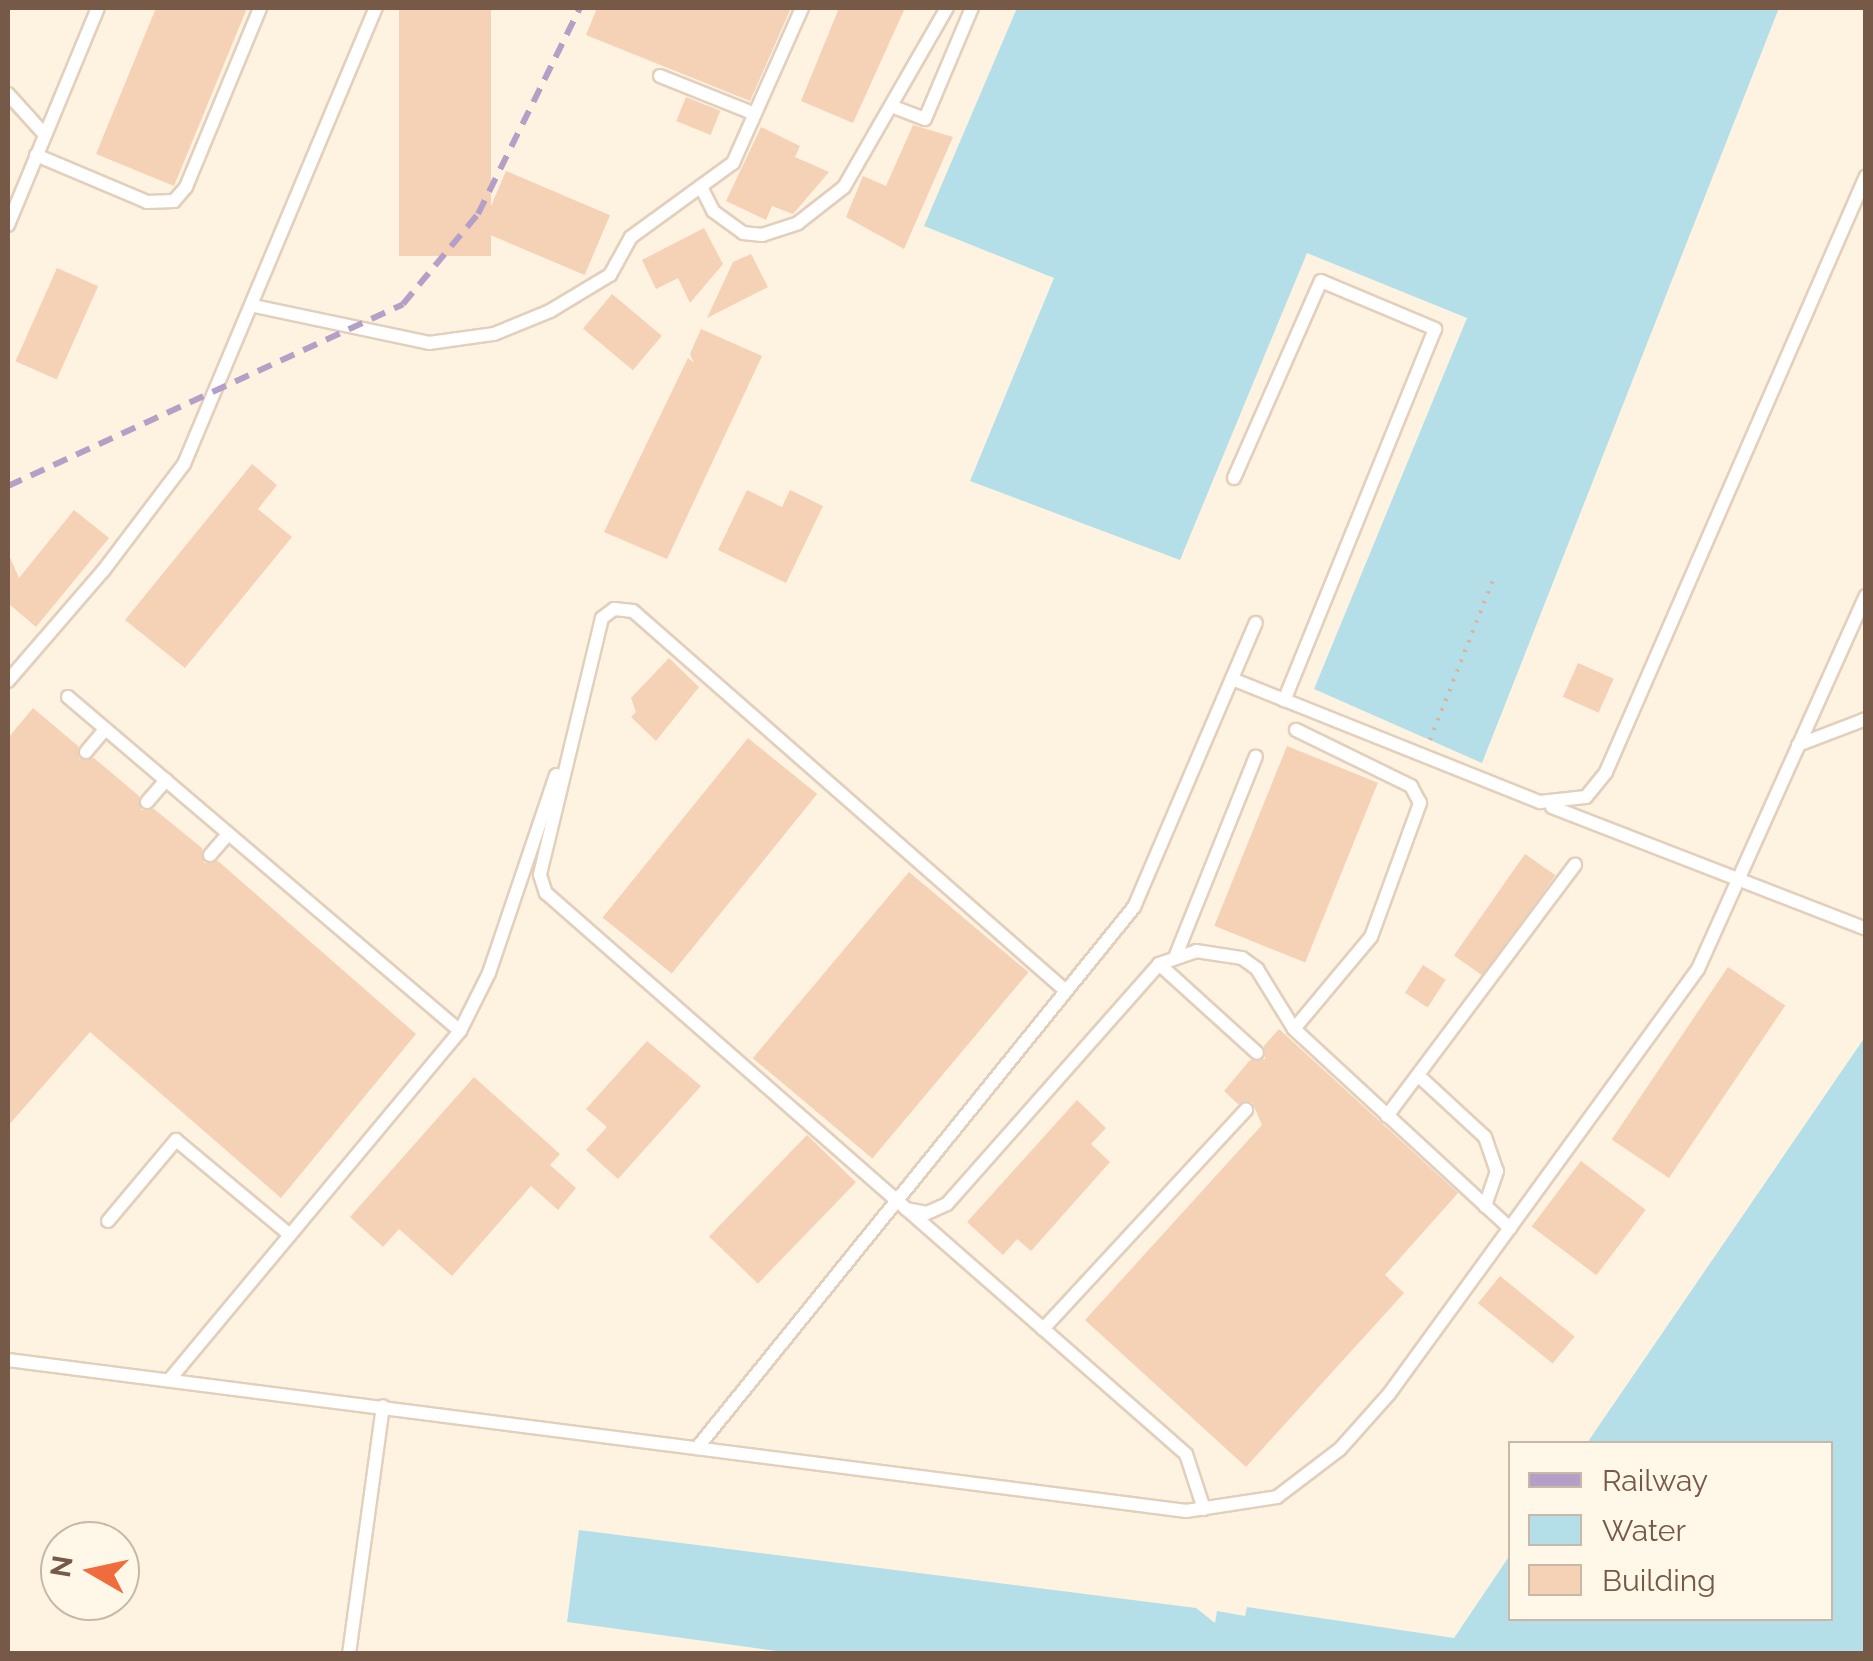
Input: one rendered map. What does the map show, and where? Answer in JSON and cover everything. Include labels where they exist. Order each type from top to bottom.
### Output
[{"type":"lane","points":[[8,225],[98,8]]},
{"type":"lane","points":[[36,155],[147,202],[174,200],[186,186],[260,8]]},
{"type":"lane","points":[[8,681],[103,571],[184,464],[254,306],[376,8]]},
{"type":"lane","points":[[254,306],[430,343],[494,334],[610,275],[631,237],[733,163],[802,8]]},
{"type":"lane","points":[[701,187],[726,225],[762,235],[780,232],[844,188],[947,8]]},
{"type":"lane","points":[[890,106],[925,119],[972,8]]},
{"type":"lane","points":[[660,76],[755,114]]},
{"type":"lane","points":[[8,94],[45,135]]},
{"type":"lane","points":[[1540,802],[1586,797],[1606,772],[1866,176]]},
{"type":"lane","points":[[1234,478],[1321,281],[1435,330],[1284,700]]},
{"type":"lane","points":[[8,1360],[1204,1509],[1277,1498],[1340,1449],[1389,1394],[1698,969],[1866,596]]},
{"type":"lane","points":[[1066,991],[633,612],[614,609],[602,618],[540,875],[546,893],[1186,1454],[1204,1509]]},
{"type":"lane","points":[[698,1448],[1134,907],[1256,624]]},
{"type":"lane","points":[[1232,679],[1736,881],[1864,928]]},
{"type":"lane","points":[[68,697],[460,1031]]},
{"type":"lane","points":[[1798,745],[1866,719]]},
{"type":"lane","points":[[170,1380],[460,1031],[489,973],[576,720]]},
{"type":"lane","points":[[86,752],[105,729]]},
{"type":"lane","points":[[1294,1029],[1371,937],[1420,803],[1410,786],[1296,730]]},
{"type":"lane","points":[[1176,955],[1256,756]]},
{"type":"lane","points":[[146,802],[166,780]]},
{"type":"lane","points":[[210,855],[228,834]]},
{"type":"lane","points":[[1387,1116],[1421,1078],[1576,865]]},
{"type":"lane","points":[[896,1201],[927,1213],[947,1204],[1159,964],[1196,950],[1242,958],[1257,970],[1294,1029],[1510,1228]]},
{"type":"lane","points":[[1159,964],[1257,1053]]},
{"type":"lane","points":[[1421,1078],[1485,1136],[1496,1171],[1485,1206]]},
{"type":"lane","points":[[1042,1329],[1246,1110]]},
{"type":"lane","points":[[108,1220],[176,1140],[290,1235]]},
{"type":"lane","points":[[348,1654],[383,1406]]},
{"type":"path","points":[[1430,740],[1493,580]]},
{"type":"water","points":[[1017,8],[1779,8],[1482,763],[1314,689],[1467,318],[1307,253],[1180,560],[970,481],[1054,278],[924,226]]},
{"type":"water","points":[[1865,1037],[1865,1653],[799,1654],[567,1622],[579,1530],[1196,1608],[1215,1623],[1217,1611],[1245,1616],[1247,1607],[1454,1638],[1508,1558],[1508,1621],[1833,1621],[1833,1441],[1588,1441]]},
{"type":"building","points":[[156,8],[247,8],[174,186],[96,154]]},
{"type":"building","points":[[399,8],[491,8],[491,256],[399,256]]},
{"type":"building","points":[[597,8],[791,8],[750,101],[586,35]]},
{"type":"building","points":[[839,8],[905,8],[853,123],[801,101]]},
{"type":"building","points":[[686,97],[720,111],[711,135],[676,121]]},
{"type":"building","points":[[913,125],[953,137],[904,249],[846,217],[863,176],[886,186]]},
{"type":"building","points":[[761,127],[800,146],[795,157],[829,172],[793,214],[772,206],[766,220],[726,201]]},
{"type":"building","points":[[506,171],[610,215],[585,275],[481,231]]},
{"type":"building","points":[[704,228],[723,264],[690,303],[678,278],[656,289],[642,260]]},
{"type":"building","points":[[751,254],[768,287],[707,318],[733,262]]},
{"type":"building","points":[[57,268],[98,286],[57,379],[16,361]]},
{"type":"building","points":[[612,294],[662,336],[633,370],[583,328]]},
{"type":"building","points":[[701,329],[762,356],[667,559],[604,532],[688,358],[694,363],[690,354]]},
{"type":"building","points":[[252,464],[277,485],[258,509],[292,537],[185,668],[125,620]]},
{"type":"building","points":[[747,490],[782,507],[790,490],[823,506],[786,583],[718,550]]},
{"type":"building","points":[[74,510],[109,538],[36,627],[8,603],[8,553],[19,578]]},
{"type":"building","points":[[669,658],[699,687],[656,741],[631,717],[636,712],[631,698]]},
{"type":"building","points":[[1578,663],[1614,679],[1599,713],[1563,697]]},
{"type":"building","points":[[33,708],[78,746],[79,759],[94,758],[139,796],[141,810],[154,809],[202,848],[204,863],[218,861],[416,1034],[281,1198],[90,1032],[8,1126],[8,738]]},
{"type":"building","points":[[748,738],[817,794],[672,974],[603,918]]},
{"type":"building","points":[[1287,746],[1378,783],[1305,963],[1214,926]]},
{"type":"building","points":[[1525,854],[1555,875],[1484,977],[1454,956]]},
{"type":"building","points":[[909,872],[1029,972],[872,1158],[753,1058]]},
{"type":"building","points":[[1423,965],[1446,980],[1428,1007],[1405,993]]},
{"type":"building","points":[[1728,967],[1785,1006],[1669,1178],[1612,1139]]},
{"type":"building","points":[[1279,1029],[1458,1193],[1385,1275],[1404,1293],[1246,1467],[1085,1320],[1262,1125],[1252,1102],[1238,1104],[1224,1091],[1250,1060],[1265,1059],[1264,1046]]},
{"type":"building","points":[[647,1041],[701,1086],[618,1179],[586,1150],[607,1127],[586,1109]]},
{"type":"building","points":[[474,1077],[560,1154],[550,1165],[576,1188],[558,1210],[531,1186],[452,1276],[399,1229],[383,1247],[350,1217]]},
{"type":"building","points":[[1077,1100],[1106,1128],[1091,1144],[1110,1162],[1031,1251],[1017,1239],[1003,1255],[967,1222]]},
{"type":"building","points":[[807,1135],[856,1182],[758,1284],[709,1236]]},
{"type":"building","points":[[1581,1161],[1646,1210],[1596,1275],[1532,1226]]},
{"type":"building","points":[[1500,1276],[1575,1336],[1553,1364],[1478,1303]]},
{"type":"railway","points":[[8,486],[403,304],[478,214],[580,8]]}]
